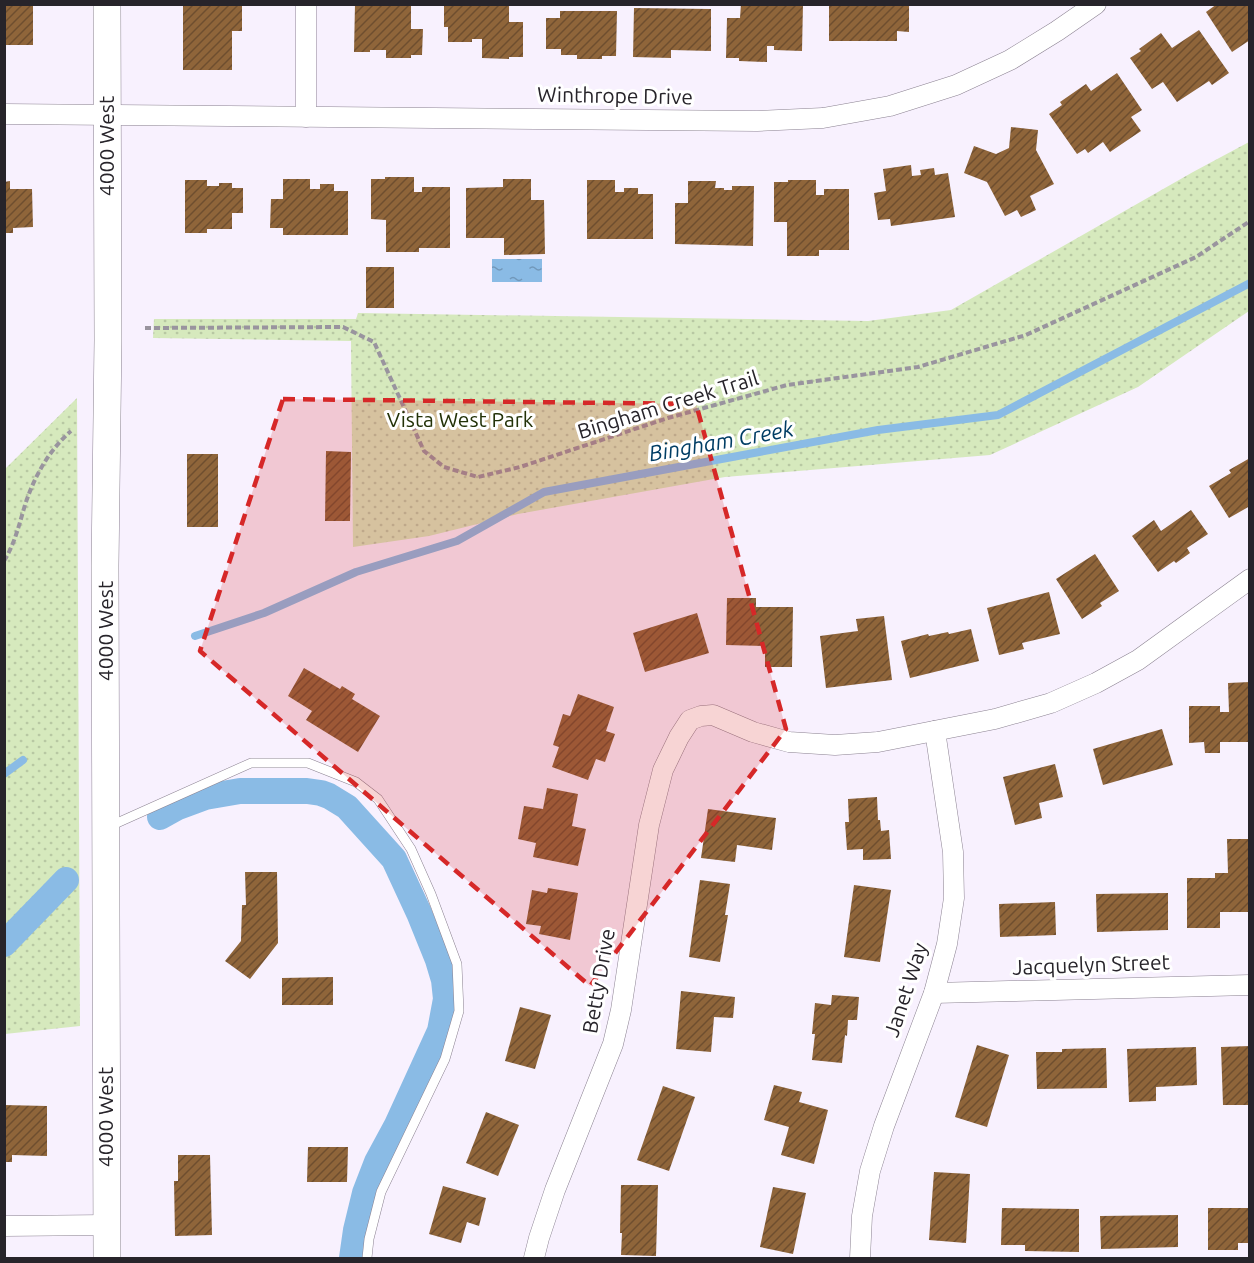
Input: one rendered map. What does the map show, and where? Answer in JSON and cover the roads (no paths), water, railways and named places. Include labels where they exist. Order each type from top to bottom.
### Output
[{"type":"main road","name":"4000 West","points":[[107,4],[108,352],[105,566],[107,1258]]},
{"type":"street","points":[[306,4],[306,117]]},
{"type":"street","name":"Winthrope Drive","points":[[4,114],[757,121],[823,118],[890,106],[956,85],[1010,60],[1096,4]]},
{"type":"street","points":[[934,731],[995,719],[1051,703],[1096,683],[1138,660],[1250,579]]},
{"type":"street","name":"Betty Drive","points":[[534,1258],[555,1190],[613,1044],[621,1010],[650,825],[663,770],[690,720],[713,715],[753,732],[789,742],[836,745],[878,742],[934,731]]},
{"type":"street","name":"Janet Way","points":[[860,1258],[862,1216],[870,1171],[884,1126],[934,993],[947,944],[954,898],[953,852],[934,731]]},
{"type":"street","name":"Jacquelyn Street","points":[[934,993],[1250,985]]},
{"type":"street","points":[[4,1226],[106,1225]]},
{"type":"lane","points":[[107,827],[251,763],[308,763],[356,782],[378,799],[411,849],[431,894],[457,964],[459,1011],[445,1059],[381,1192],[369,1239],[367,1258]]},
{"type":"water","points":[[492,259],[542,259],[542,282],[492,282]]},
{"type":"waterway","name":"Bingham Creek","points":[[195,636],[264,613],[356,572],[457,541],[544,492],[878,430],[998,415],[1250,283]]},
{"type":"waterway","name":"Bingham Creek","points":[[4,774],[23,760]]},
{"type":"waterway","points":[[160,817],[178,807],[205,797],[240,791],[321,793],[347,807],[394,859],[419,913],[444,980],[446,999],[440,1031],[397,1125],[377,1162],[365,1193],[352,1258]]},
{"type":"waterway","points":[[4,944],[66,880]]},
{"type":"park label","name":"Vista West Park","points":[[460,420]]}]
